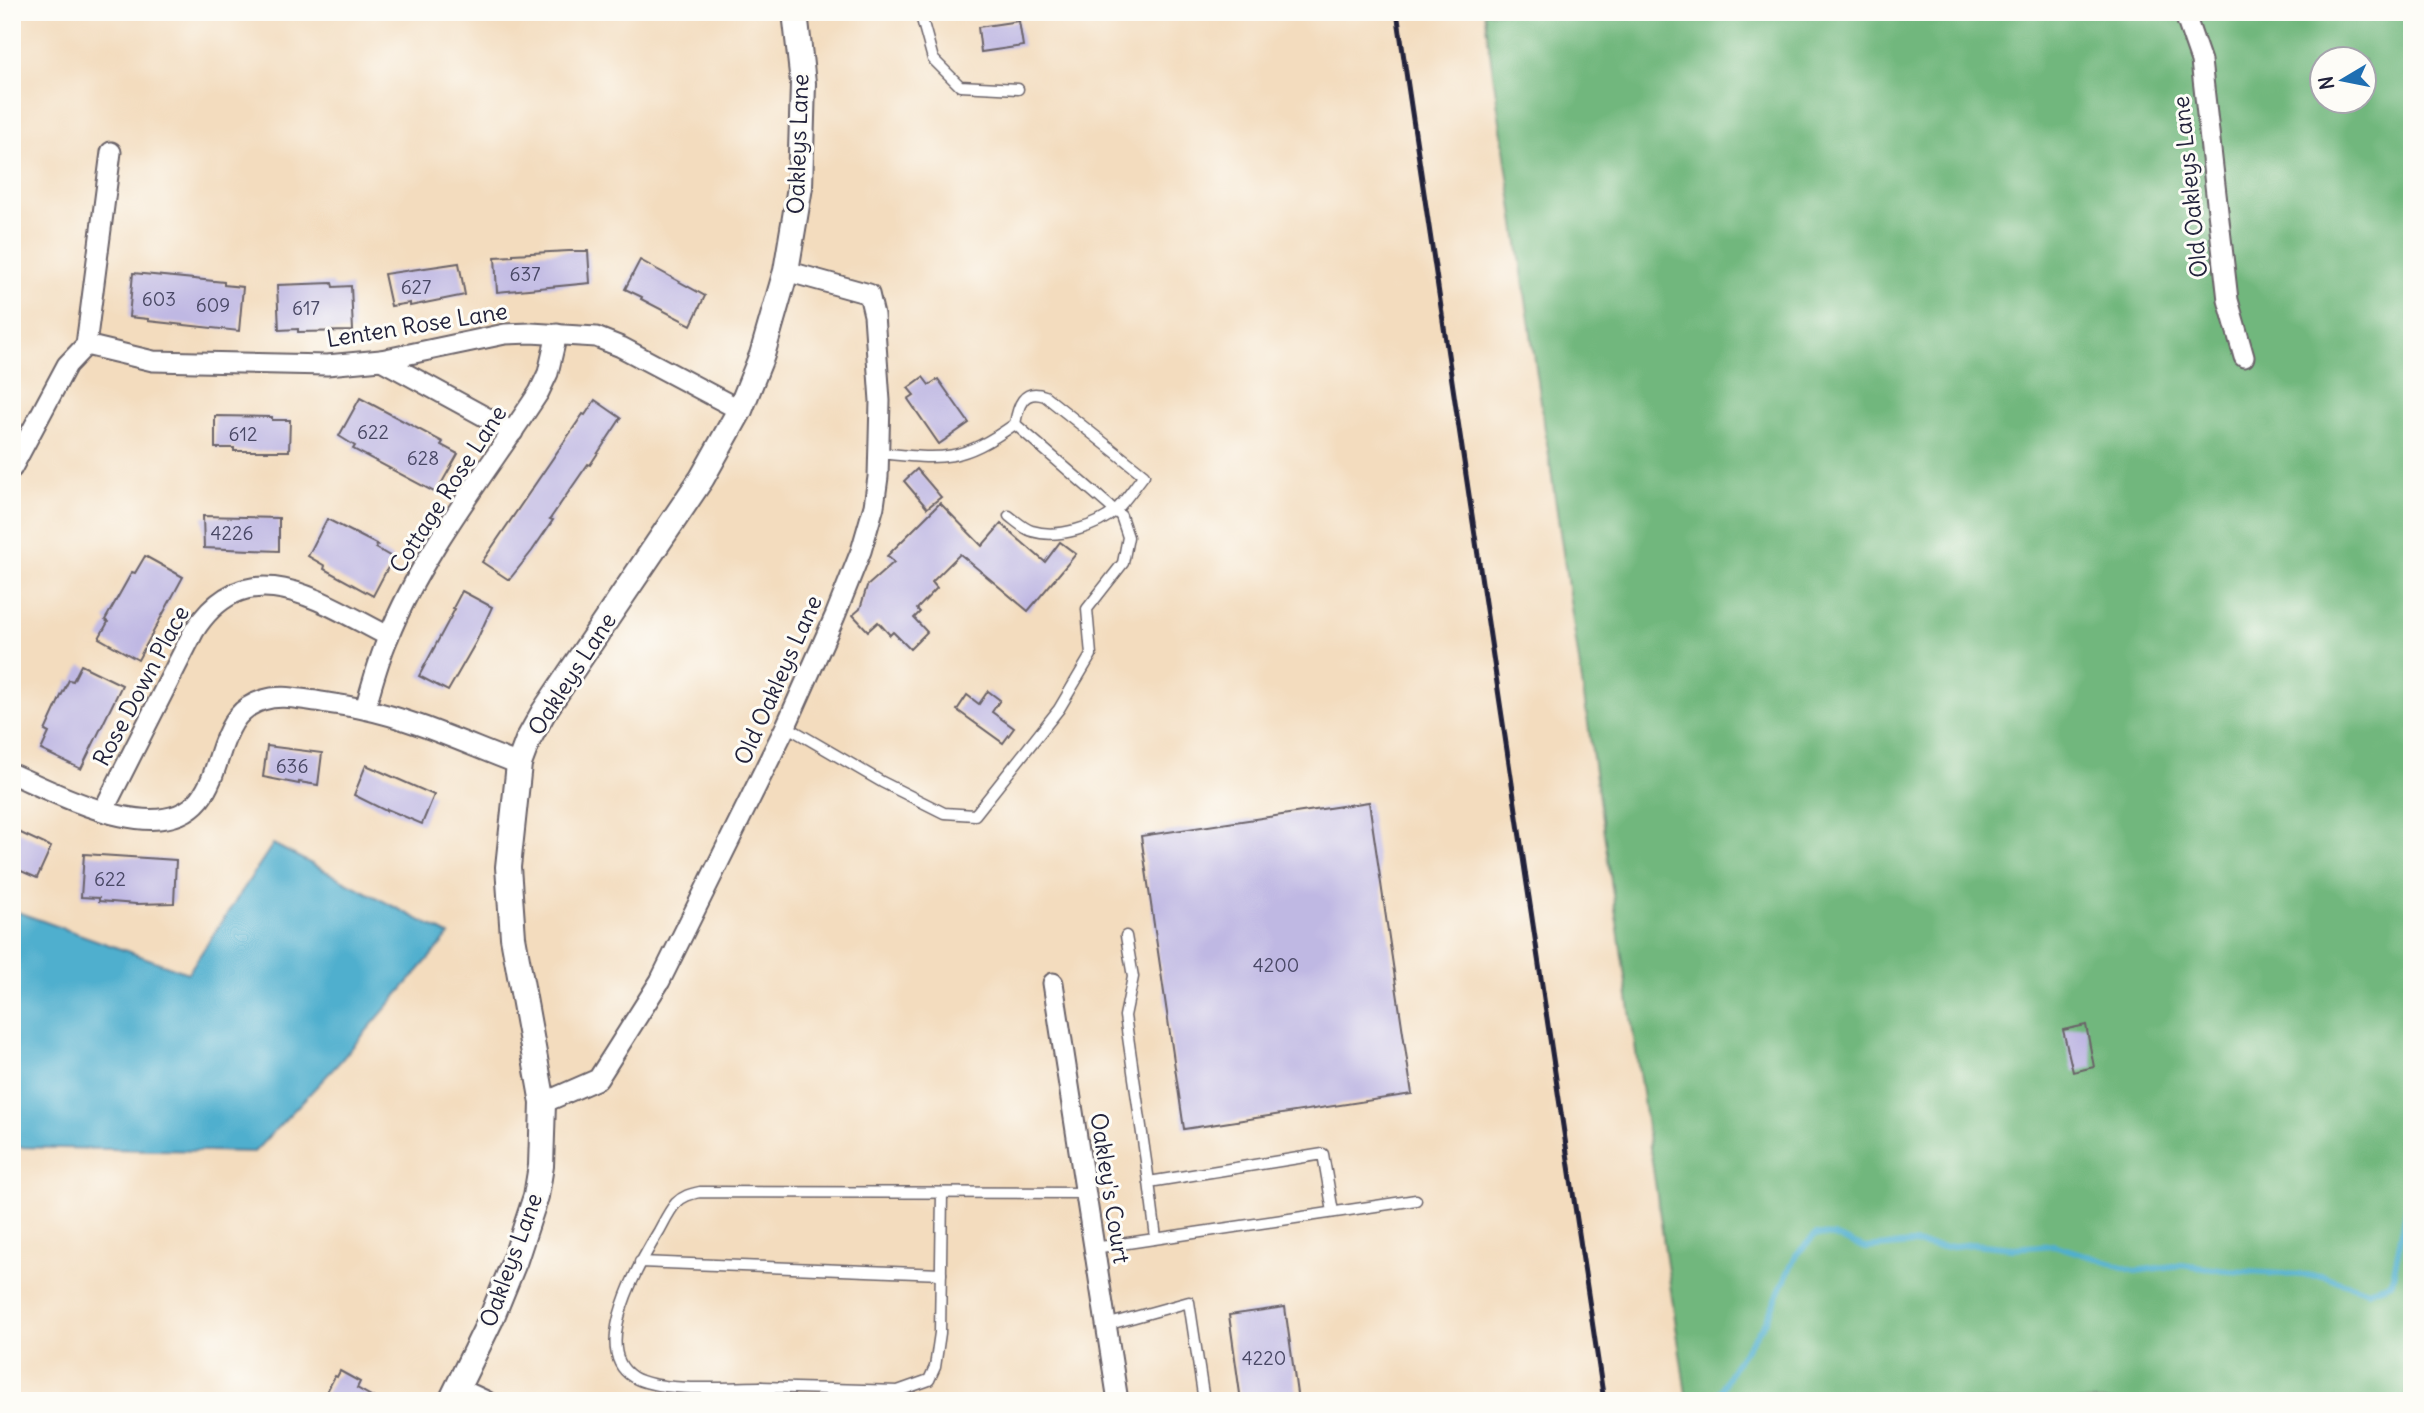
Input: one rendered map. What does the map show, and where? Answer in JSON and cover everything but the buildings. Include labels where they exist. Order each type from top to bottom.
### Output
[{"type":"street","name":"Oakleys Lane","points":[[455,1394],[491,1319],[527,1228],[541,1166],[543,1102],[513,937],[509,897],[508,867],[519,764],[543,713],[702,478],[740,410],[762,355],[786,271],[800,187],[803,83],[795,12]]},
{"type":"street","name":"Old Oakleys Lane","points":[[2184,12],[2200,61],[2228,300],[2244,357]]},
{"type":"street","points":[[12,468],[67,365],[86,345],[111,152]]},
{"type":"street","name":"Old Oakleys Lane","points":[[543,1102],[598,1080],[660,981],[786,726],[861,551],[874,506],[880,453],[874,315],[869,293],[786,271]]},
{"type":"street","name":"Lenten Rose Lane","points":[[86,345],[153,361],[327,365],[381,360],[505,334],[596,337],[609,341],[740,410]]},
{"type":"street","name":"Cottage Rose Lane","points":[[365,709],[388,636],[435,546],[544,383],[557,334]]},
{"type":"street","points":[[381,360],[513,432]]},
{"type":"street","name":"Rose Down Place","points":[[103,811],[194,631],[211,608],[225,598],[242,590],[262,586],[291,589],[388,636]]},
{"type":"street","points":[[12,774],[103,811],[128,817],[164,819],[178,816],[201,797],[209,784],[231,723],[238,714],[261,700],[274,697],[365,709],[519,764]]},
{"type":"street","name":"Oakley's Court","points":[[1053,983],[1118,1401]]},
{"type":"street","points":[[455,1394],[486,1401]]},
{"type":"lane","points":[[920,12],[933,60],[960,86],[1018,89]]},
{"type":"lane","points":[[880,453],[933,459],[963,454],[1015,424],[1018,406],[1025,397],[1037,393],[1045,396],[1144,475],[1115,510],[1099,521],[1060,533],[1031,531],[1009,516]]},
{"type":"lane","points":[[786,726],[882,782],[944,813],[975,815],[1059,709],[1091,655],[1087,609],[1122,563],[1128,537],[1121,516],[1115,510],[1015,424]]},
{"type":"lane","points":[[1126,936],[1133,977],[1125,1016],[1156,1238]]},
{"type":"lane","points":[[1149,1182],[1324,1154],[1333,1212]]},
{"type":"lane","points":[[942,1193],[940,1333],[935,1367],[929,1380],[898,1391],[666,1386],[641,1380],[621,1367],[616,1351],[618,1318],[640,1262],[676,1204],[687,1195],[700,1192],[1086,1193]]},
{"type":"lane","points":[[1094,1248],[1416,1200]]},
{"type":"lane","points":[[640,1262],[941,1274]]},
{"type":"lane","points":[[1106,1325],[1189,1302],[1204,1401]]},
{"type":"lane","points":[[761,1387],[761,1401]]},
{"type":"green space","points":[[1484,12],[2412,12],[2412,836],[2407,1401],[1687,1401]]},
{"type":"water","points":[[273,844],[449,935],[337,1065],[254,1152],[12,1147],[12,910],[188,973]]},
{"type":"waterway","points":[[1706,1401],[1721,1391],[1733,1367],[1766,1321],[1796,1255],[1815,1235],[1834,1236],[1865,1248],[1912,1244],[1944,1247],[1974,1244],[2013,1248],[2054,1245],[2135,1271],[2181,1265],[2229,1271],[2323,1276],[2368,1291],[2392,1282],[2412,1181]]},
{"type":"railway","points":[[1397,12],[1604,1401]]}]
